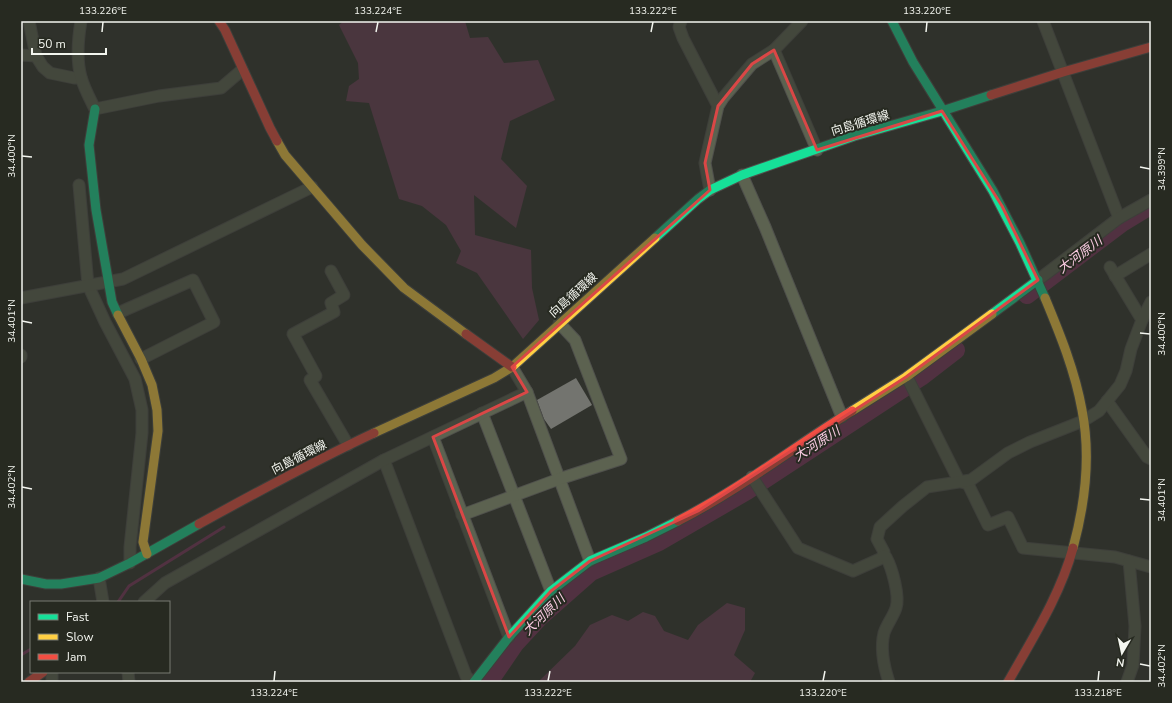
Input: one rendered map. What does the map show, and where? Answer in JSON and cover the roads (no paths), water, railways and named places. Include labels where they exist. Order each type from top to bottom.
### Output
[{"type":"street","points":[[29,21],[36,56],[43,67],[50,73],[81,78]]},
{"type":"street","points":[[81,21],[78,39],[78,62],[81,78],[95,109],[89,145],[96,210],[112,302],[142,359],[152,385],[157,410],[158,431],[143,542],[147,554]]},
{"type":"street","points":[[218,21],[225,30],[242,70],[285,155],[312,188],[362,245],[404,288],[512,367],[527,392],[590,561]]},
{"type":"street","points":[[681,21],[679,27],[683,38],[718,106]]},
{"type":"street","points":[[710,190],[705,163],[718,106],[752,64],[774,50],[802,21]]},
{"type":"street","points":[[892,21],[912,61],[1002,206],[1038,280],[1066,349],[1080,396],[1086,443],[1085,479],[1081,514],[1072,553],[1052,604],[1008,682]]},
{"type":"street","points":[[1043,21],[1119,218]]},
{"type":"street","name":"向島循環線","points":[[21,579],[46,584],[61,584],[99,578],[130,564],[256,493],[348,445],[494,378],[512,367],[680,214],[710,190],[742,175],[854,136],[942,111],[1063,72],[1151,47]]},
{"type":"street","points":[[774,50],[817,150]]},
{"type":"street","points":[[21,55],[36,56]]},
{"type":"street","points":[[95,109],[159,96],[221,88],[242,70]]},
{"type":"street","points":[[742,175],[765,227],[842,417]]},
{"type":"street","points":[[79,185],[88,285],[105,322],[135,379],[142,410],[142,433],[130,547],[130,564]]},
{"type":"street","points":[[21,298],[123,279],[312,188]]},
{"type":"street","points":[[384,460],[466,676],[473,682],[551,591],[590,561],[646,537],[698,511],[752,477],[842,417],[906,377],[1038,280],[1119,218],[1151,200]]},
{"type":"street","points":[[1142,320],[1113,272],[1151,254]]},
{"type":"street","points":[[331,272],[344,295],[331,303],[334,312],[294,334],[316,376],[310,380],[348,445]]},
{"type":"street","points":[[118,314],[193,280],[214,322],[142,359]]},
{"type":"street","points":[[889,682],[886,675],[882,651],[884,634],[896,606],[895,585],[891,567],[884,556],[884,552],[877,539],[880,527],[927,486],[971,480],[1008,453],[1030,442],[1083,421],[1099,411],[1120,385],[1126,371],[1130,348],[1151,302]]},
{"type":"street","points":[[462,515],[559,479],[621,459],[575,340],[559,324]]},
{"type":"street","points":[[911,384],[959,481],[968,484],[988,524],[1008,517],[1023,548],[1115,557],[1151,567]]},
{"type":"street","points":[[145,601],[165,583],[384,460],[527,392]]},
{"type":"street","points":[[1107,401],[1147,457],[1151,459]]},
{"type":"street","points":[[482,413],[551,591]]},
{"type":"street","points":[[433,437],[510,637]]},
{"type":"street","points":[[752,477],[798,548],[853,571],[884,556]]},
{"type":"street","points":[[1127,682],[1133,665],[1135,626],[1129,561]]},
{"type":"street","points":[[99,578],[102,597]]},
{"type":"street","points":[[28,682],[42,673]]},
{"type":"waterway","name":"大河原川","points":[[1027,295],[1122,223],[1150,206]]},
{"type":"waterway","name":"大河原川","points":[[489,682],[515,644],[540,617],[591,572],[659,542],[747,491],[921,377],[956,350]]},
{"type":"waterway","points":[[119,601],[129,586],[224,527]]},
{"type":"waterway","points":[[21,655],[30,650]]}]
